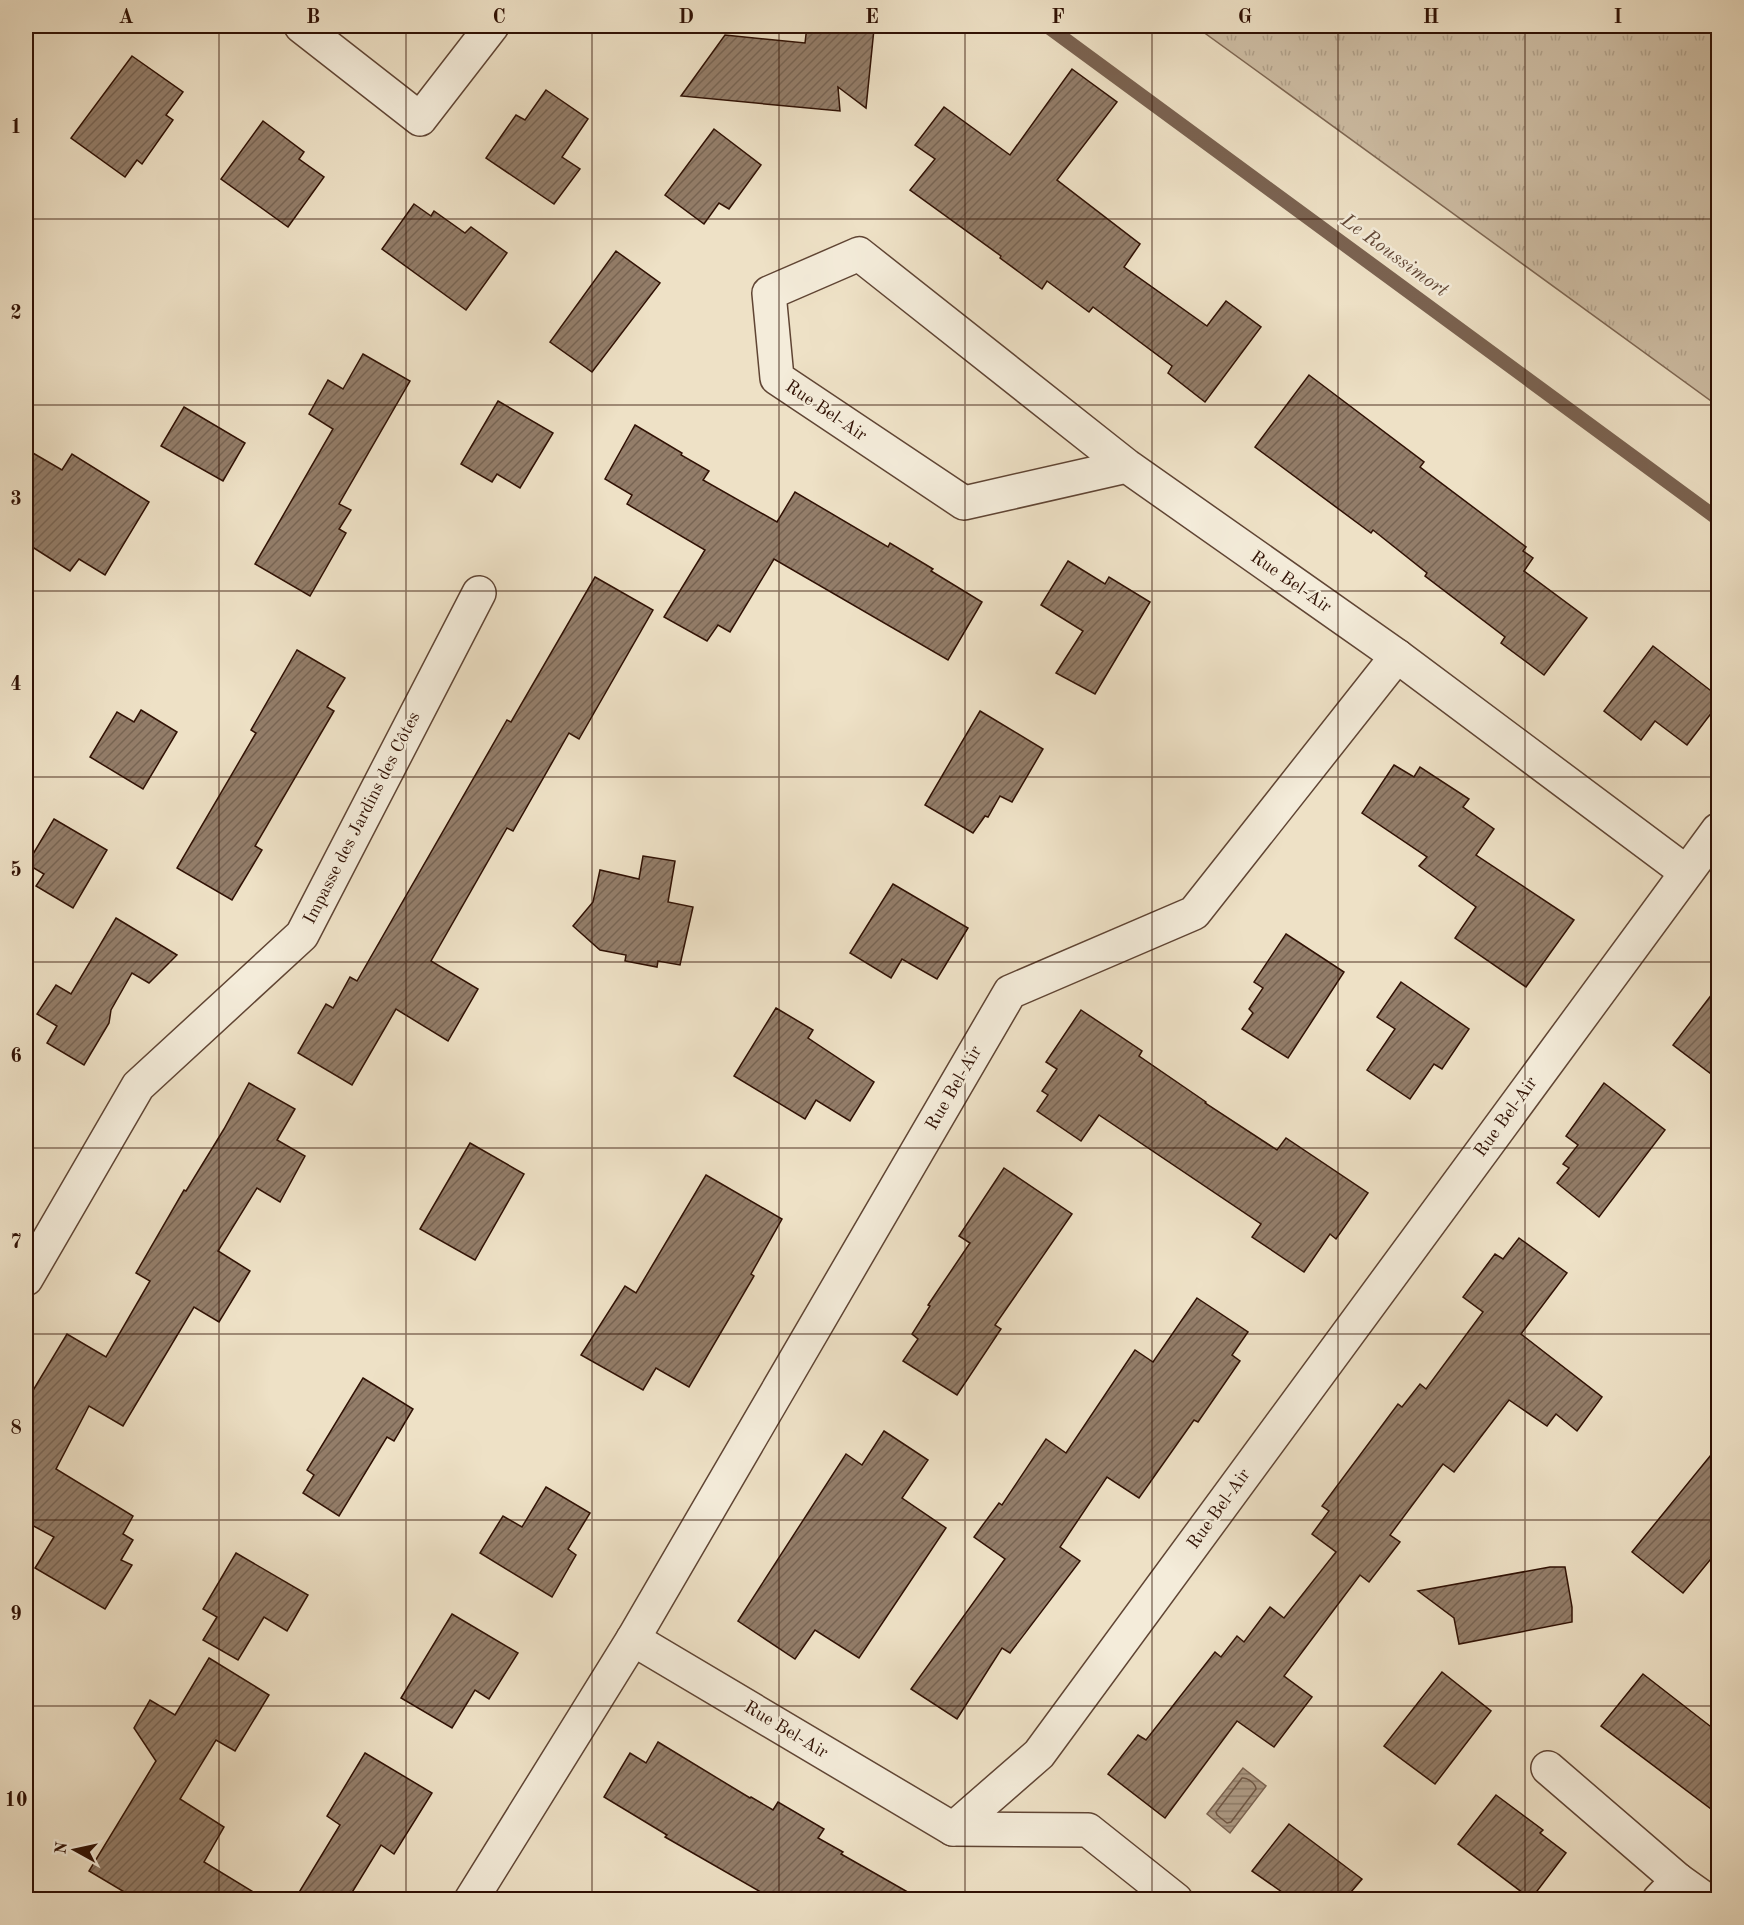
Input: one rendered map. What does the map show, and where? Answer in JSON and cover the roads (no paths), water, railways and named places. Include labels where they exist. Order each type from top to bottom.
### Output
[{"type":"street","points":[[301,26],[420,119],[492,26]]},
{"type":"street","name":"Rue Bel-Air","points":[[1126,466],[964,503],[777,378],[769,292],[859,254],[1126,466],[1397,656],[1686,872]]},
{"type":"street","name":"Impasse des Jardins des Côtes","points":[[26,1279],[138,1086],[302,935],[479,593]]},
{"type":"street","name":"Rue Bel-Air","points":[[471,1899],[633,1640],[1010,992],[1194,913],[1397,656]]},
{"type":"street","name":"Rue Bel-Air","points":[[633,1640],[953,1829],[1039,1754],[1719,830]]},
{"type":"street","points":[[1548,1768],[1668,1890],[1706,1899]]},
{"type":"street","points":[[953,1829],[1088,1830],[1176,1899]]},
{"type":"water","points":[[1243,1768],[1266,1786],[1230,1833],[1207,1814]]},
{"type":"waterway","name":"Le Roussimort","points":[[1047,26],[1718,519]]}]
